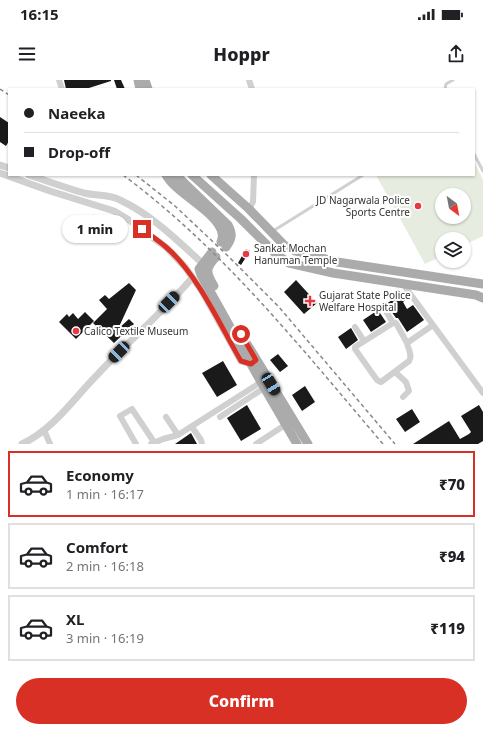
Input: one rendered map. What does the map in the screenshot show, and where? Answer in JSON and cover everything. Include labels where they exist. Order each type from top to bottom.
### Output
[{"type":"main road","points":[[167,176],[214,219],[222,231],[223,244],[231,240],[232,236],[228,225],[177,176]]},
{"type":"main road","points":[[193,176],[241,218],[276,254],[289,263],[333,274],[476,295],[483,298]]},
{"type":"main road","points":[[212,176],[249,209],[284,245],[295,252],[337,262],[483,284]]},
{"type":"main road","points":[[246,347],[199,270],[202,263],[214,255],[207,270],[210,279],[254,362],[308,444]]},
{"type":"main road","points":[[254,362],[262,385],[297,444]]},
{"type":"street","points":[[8,176],[50,191],[102,206],[129,220],[167,248],[185,267],[202,291],[241,361],[254,362]]},
{"type":"street","points":[[32,176],[85,193],[119,199],[141,212],[177,240],[202,263]]},
{"type":"street","points":[[249,209],[253,202],[254,176]]},
{"type":"street","points":[[102,206],[106,196]]},
{"type":"street","points":[[22,444],[34,438],[59,416],[192,278]]},
{"type":"street","points":[[403,284],[483,394]]},
{"type":"street","points":[[384,308],[393,322],[396,323],[407,343],[411,358],[410,361],[381,382],[377,380],[355,349],[357,345],[393,322]]},
{"type":"street","points":[[407,343],[433,325]]},
{"type":"street","points":[[355,327],[364,341]]},
{"type":"street","points":[[395,372],[406,382],[409,391],[403,397]]},
{"type":"street","points":[[220,417],[262,385]]},
{"type":"street","points":[[136,444],[120,416],[132,408],[152,443],[178,435],[262,385]]},
{"type":"street","points":[[166,417],[178,435]]},
{"type":"street","points":[[192,427],[202,444]]},
{"type":"street","points":[[256,444],[286,427]]},
{"type":"street","points":[[263,444],[286,427]]},
{"type":"street","points":[[44,430],[50,444]]},
{"type":"lane","points":[[445,88],[446,84],[453,80]]},
{"type":"lane","points":[[475,156],[483,171]]},
{"type":"lane","points":[[272,232],[361,176]]},
{"type":"shaded area","name":"JD Nagarwala Police Sports Centre","points":[[475,163],[483,180],[483,236],[471,242],[471,232],[435,232],[435,259],[425,264],[377,176],[475,176]]},
{"type":"building","points":[[64,80],[111,80],[89,88],[66,88]]},
{"type":"building","points":[[114,80],[121,80],[125,88],[117,88]]},
{"type":"building","points":[[0,117],[8,122],[8,143],[6,146],[0,142]]},
{"type":"building","points":[[246,249],[250,251],[241,265],[238,263]]},
{"type":"building","points":[[296,280],[317,303],[304,314],[284,292]]},
{"type":"building","name":"Calico Textile Museum","points":[[129,283],[136,290],[118,329],[129,319],[134,324],[114,343],[93,323],[107,309],[99,300],[105,295],[109,299]]},
{"type":"building","points":[[403,293],[407,299],[403,302],[407,309],[413,305],[424,320],[407,332],[386,304]]},
{"type":"building","points":[[378,310],[386,322],[371,332],[363,320]]},
{"type":"building","name":"Calico Textile Museum","points":[[85,312],[94,321],[76,339],[59,322],[67,314],[69,317],[73,313],[78,319]]},
{"type":"building","points":[[351,328],[358,340],[346,349],[338,337]]},
{"type":"building","points":[[278,354],[288,366],[280,372],[270,360]]},
{"type":"building","points":[[223,361],[237,385],[217,397],[202,373]]},
{"type":"building","points":[[305,386],[315,402],[302,411],[292,395]]},
{"type":"building","points":[[247,405],[261,429],[241,441],[227,418]]},
{"type":"building","points":[[479,405],[483,412],[483,441],[478,444],[413,444],[449,421],[460,439],[469,434],[471,432],[461,416]]},
{"type":"building","points":[[412,409],[420,422],[405,432],[396,419]]},
{"type":"building","points":[[191,433],[197,444],[175,444]]},
{"type":"railway","points":[[0,89],[8,94]]},
{"type":"railway","points":[[124,176],[160,204],[195,235],[228,268],[292,337],[383,444]]},
{"type":"railway","points":[[137,176],[175,206],[279,307],[395,444]]},
{"type":"place","name":"JD Nagarwala Police Sports Centre","points":[[418,206]]},
{"type":"place","name":"Sankat Mochan Hanuman Temple","points":[[246,254]]},
{"type":"place","name":"Gujarat State Police Welfare Hospital","points":[[310,301]]},
{"type":"place","name":"Calico Textile Museum","points":[[76,331]]},
{"type":"route","points":[[142,229],[167,248],[185,267],[202,291],[241,361],[251,364],[256,360],[241,334]]}]
